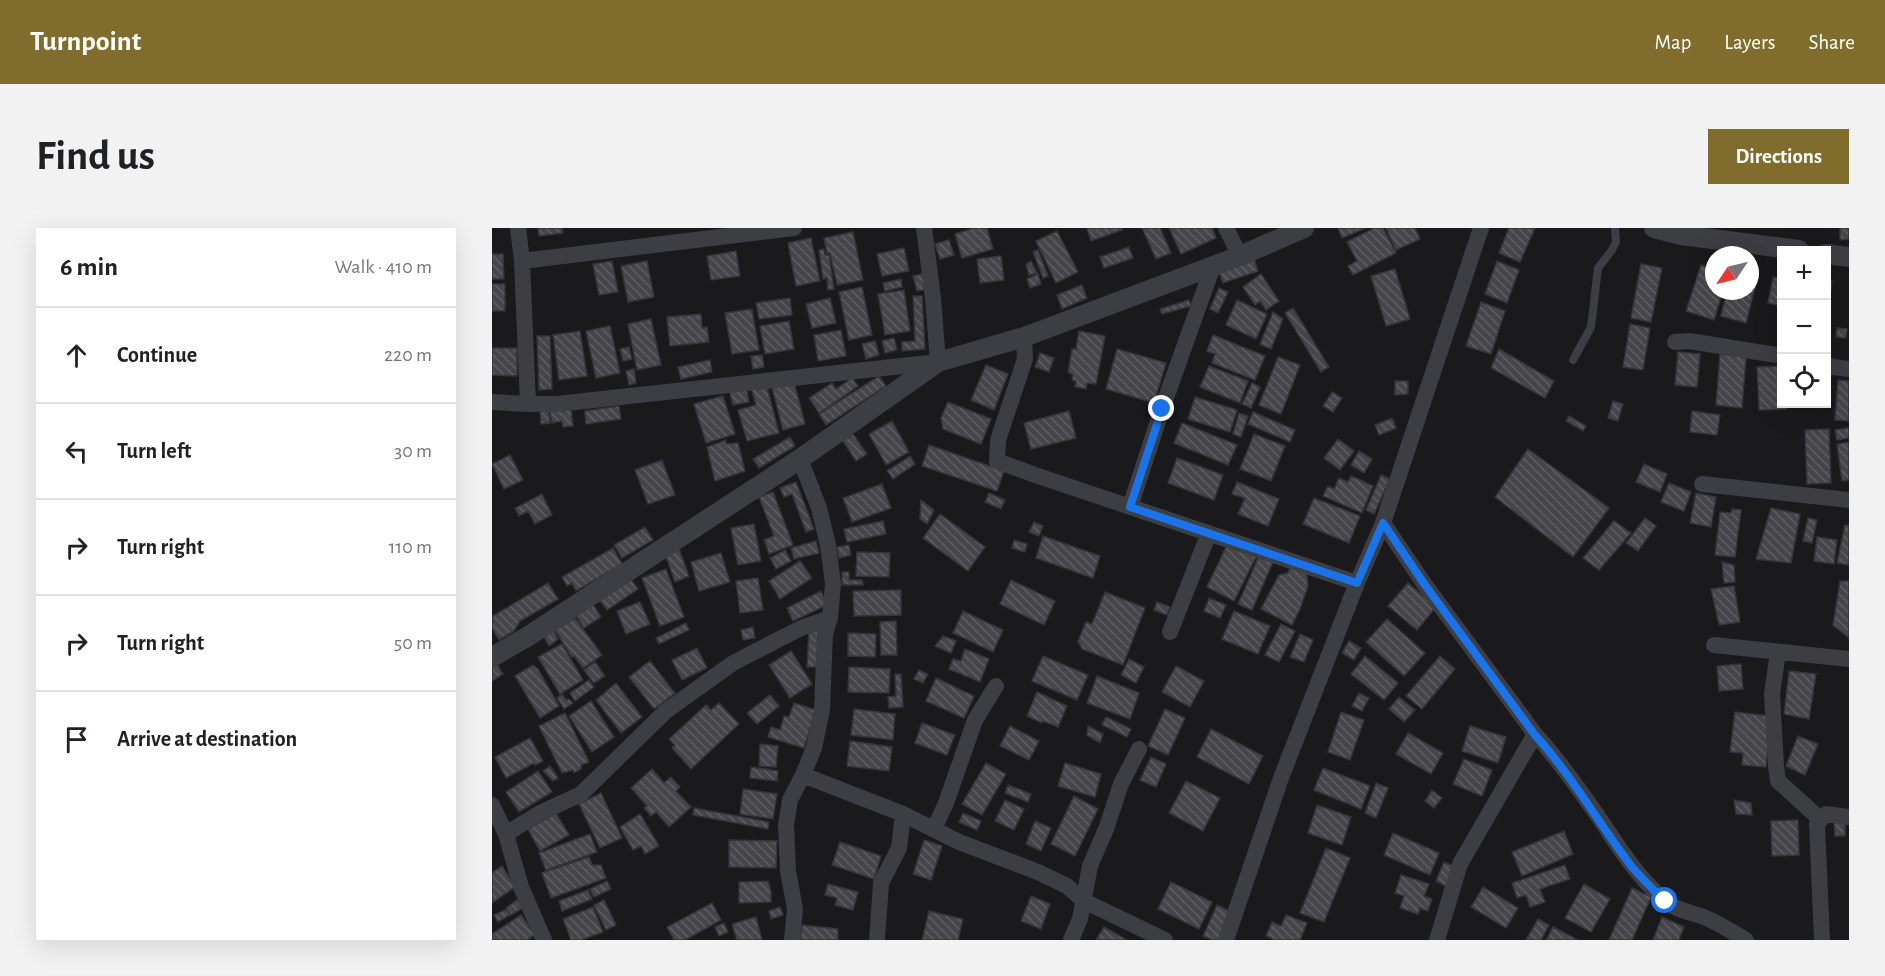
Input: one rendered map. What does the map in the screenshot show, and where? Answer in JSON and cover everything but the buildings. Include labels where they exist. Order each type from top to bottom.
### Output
[{"type":"street","points":[[518,228],[522,261],[528,404]]},
{"type":"street","points":[[522,261],[794,228]]},
{"type":"street","points":[[924,228],[938,362]]},
{"type":"street","points":[[1226,228],[1240,256]]},
{"type":"street","points":[[492,402],[557,404],[938,362],[1024,337],[1240,256],[1304,228]]},
{"type":"street","points":[[1226,940],[1281,778],[1357,583],[1383,523],[1481,228]]},
{"type":"street","points":[[1654,228],[1777,246]]},
{"type":"street","points":[[1831,255],[1849,257]]},
{"type":"street","points":[[1130,507],[1213,266]]},
{"type":"street","points":[[1024,337],[1024,359],[998,440],[997,460],[1041,477],[1357,583]]},
{"type":"street","points":[[1675,342],[1689,341],[1777,355]]},
{"type":"street","points":[[492,657],[527,637],[800,459],[938,362]]},
{"type":"street","points":[[1831,366],[1849,369]]},
{"type":"street","points":[[792,940],[795,909],[788,871],[786,825],[790,800],[814,748],[822,710],[825,634],[830,618],[833,584],[828,545],[819,508],[800,459]]},
{"type":"street","points":[[1702,484],[1849,500]]},
{"type":"street","points":[[1383,523],[1425,585],[1535,735],[1549,749],[1586,799],[1633,868],[1665,901],[1674,907],[1713,921],[1746,940]]},
{"type":"street","points":[[1170,632],[1209,533]]},
{"type":"street","points":[[506,834],[540,813],[581,794],[666,711],[733,663],[801,628],[830,618]]},
{"type":"street","points":[[1714,645],[1849,659]]},
{"type":"street","points":[[1778,652],[1772,694],[1778,781],[1820,819]]},
{"type":"street","points":[[934,829],[946,803],[975,720],[996,686]]},
{"type":"street","points":[[1442,939],[1460,864],[1535,735]]},
{"type":"street","points":[[1071,940],[1080,920],[1090,866],[1106,829],[1121,784],[1139,749]]},
{"type":"street","points":[[803,775],[903,814],[959,842],[1067,885],[1084,901],[1166,940]]},
{"type":"street","points":[[492,805],[506,834],[521,888],[544,940]]},
{"type":"street","points":[[878,940],[881,883],[899,848],[903,814]]},
{"type":"street","points":[[1822,940],[1817,824],[1826,814],[1849,817]]},
{"type":"lane","points":[[1573,360],[1591,327],[1598,268],[1616,242],[1615,228]]},
{"type":"route","points":[[1162,409],[1130,507],[1357,583],[1383,523],[1425,585],[1535,735],[1549,749],[1586,799],[1633,868],[1665,901]]}]
